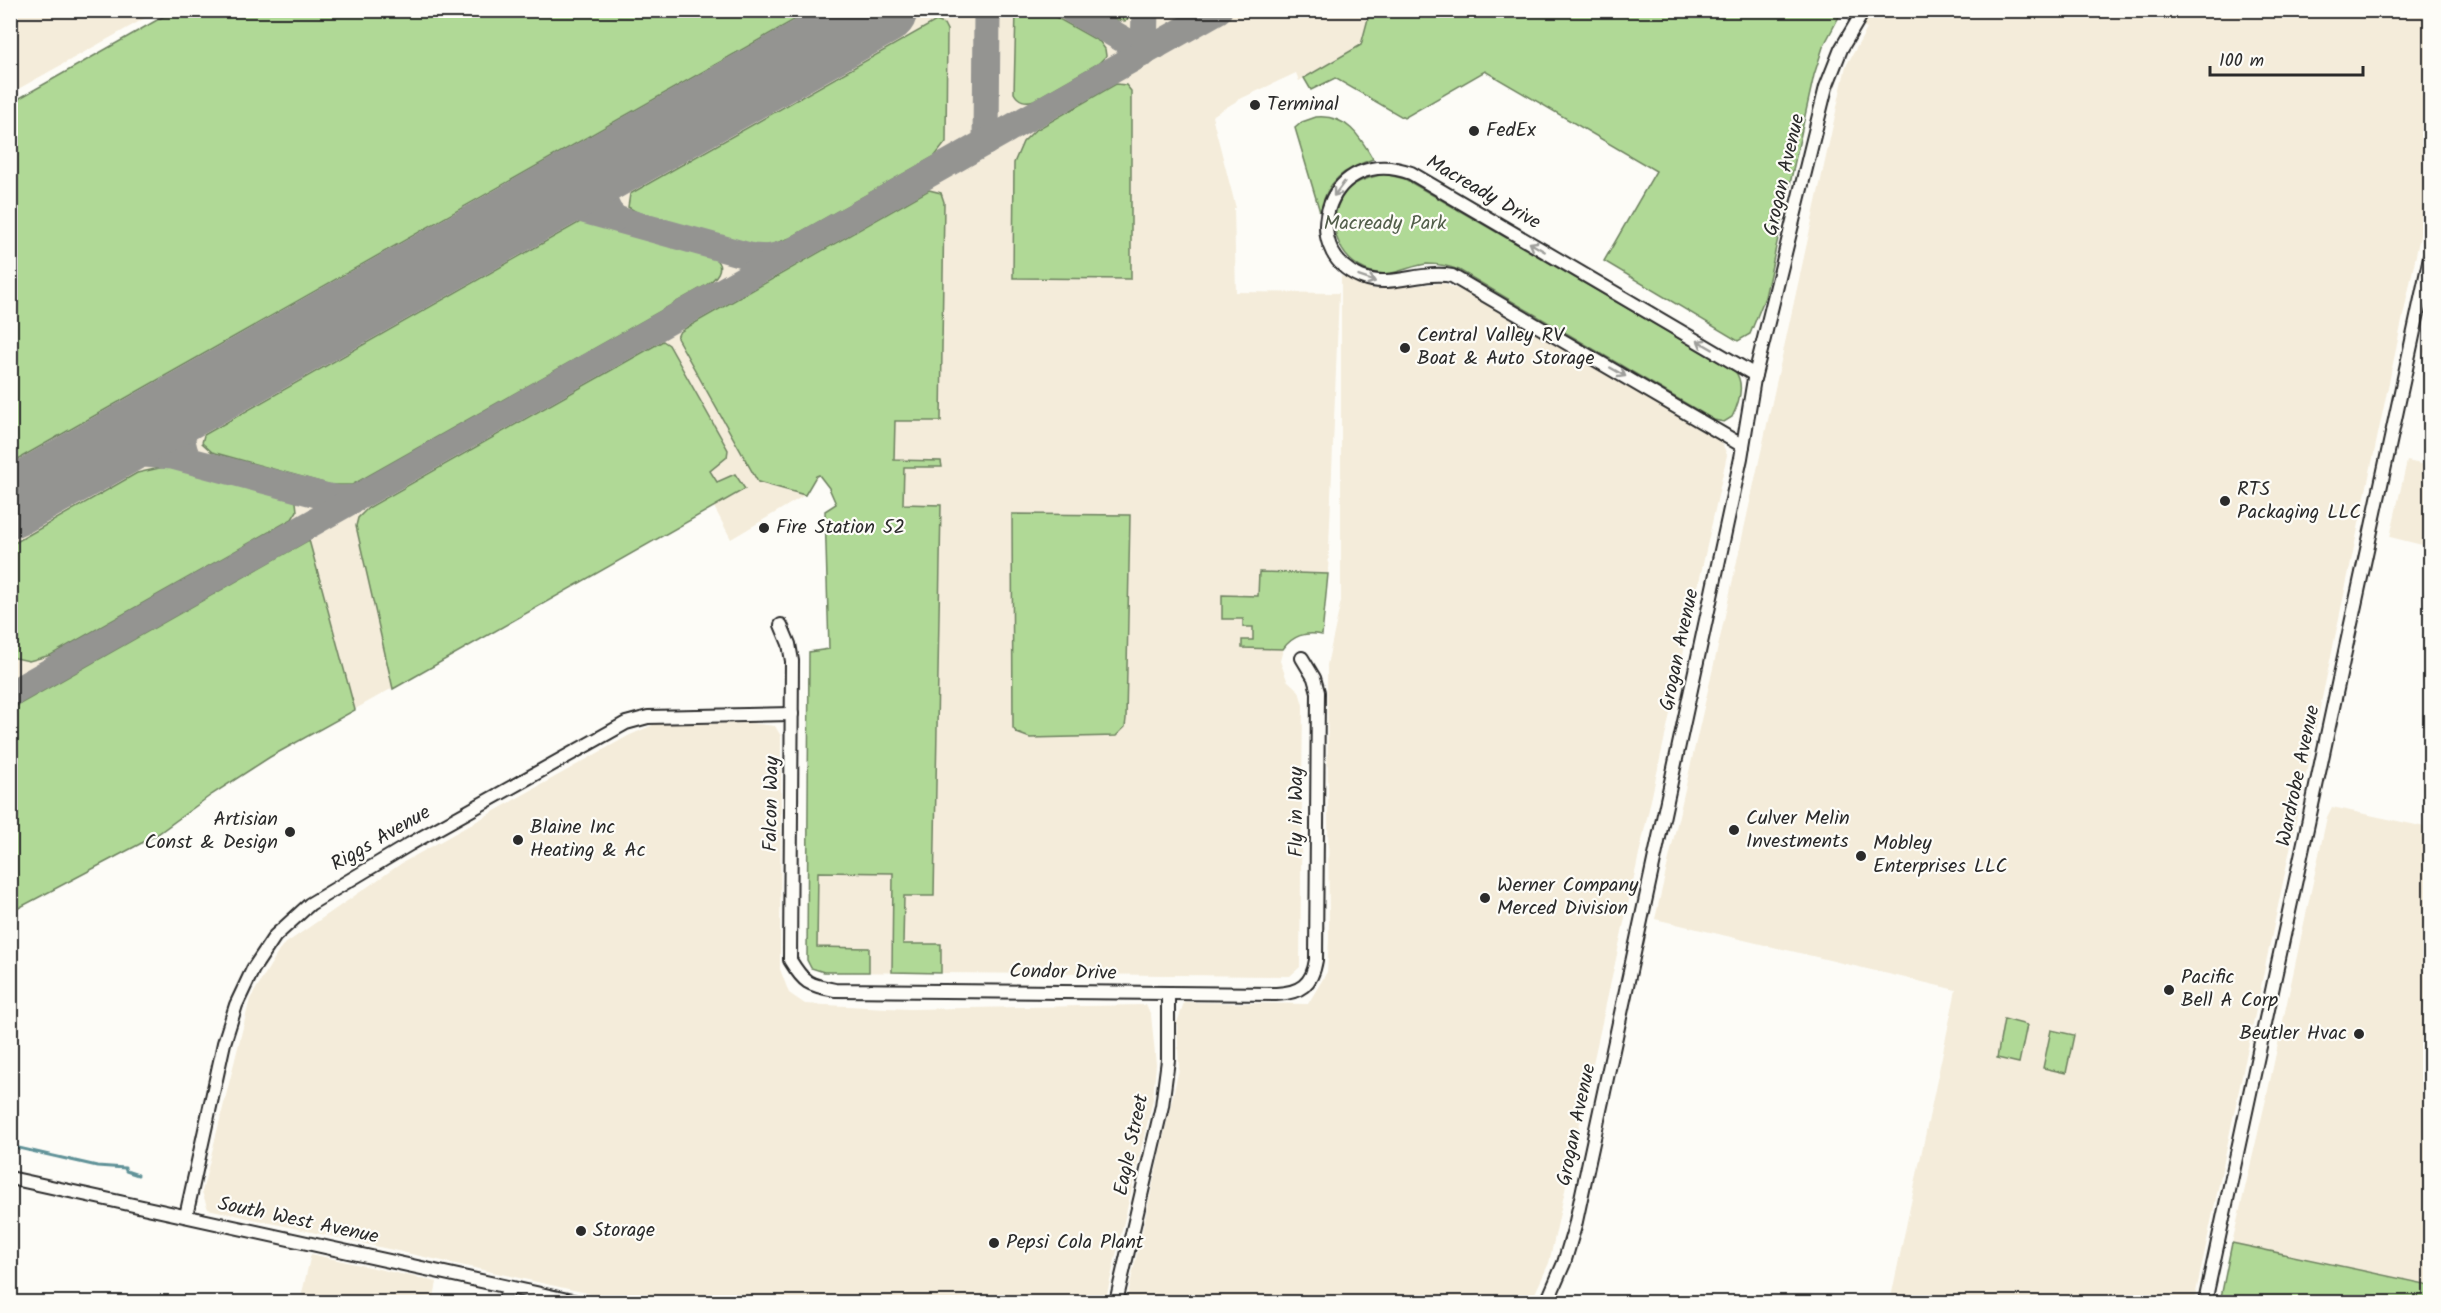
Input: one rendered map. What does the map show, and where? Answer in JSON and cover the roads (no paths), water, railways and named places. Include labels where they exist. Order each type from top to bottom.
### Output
[{"type":"street","name":"Grogan Avenue","points":[[1547,1302],[1564,1263],[1575,1226],[1743,446],[1755,375],[1826,87],[1841,49],[1864,10]]},
{"type":"street","name":"Macready Drive","points":[[1743,446],[1452,276],[1430,274],[1379,282],[1358,276],[1342,264],[1330,246],[1328,224],[1330,205],[1337,190],[1357,173],[1384,167],[1411,173],[1755,375]]},
{"type":"street","name":"Wardrobe Avenue","points":[[2205,1302],[2430,257]]},
{"type":"street","name":"Falcon Way","points":[[781,625],[789,644],[792,660],[790,960],[803,981]]},
{"type":"street","name":"Fly in Way","points":[[1302,658],[1314,678],[1318,693],[1314,970]]},
{"type":"street","name":"Riggs Avenue","points":[[186,1216],[224,1044],[236,1005],[253,969],[275,936],[309,904],[410,844],[626,723],[648,717],[792,714]]},
{"type":"street","name":"Condor Drive","points":[[803,981],[815,987],[835,990],[1168,994],[1293,993],[1305,986],[1314,970]]},
{"type":"street","name":"Eagle Street","points":[[1116,1302],[1162,1106],[1168,1060],[1168,994]]},
{"type":"street","name":"South West Avenue","points":[[10,1178],[577,1302]]},
{"type":"street","points":[[505,1302],[508,1287]]},
{"type":"waterway","points":[[10,1146],[97,1166],[125,1168],[126,1171],[138,1175]]},
{"type":"place","name":"Terminal","points":[[1255,105]]},
{"type":"place","name":"FedEx","points":[[1474,131]]},
{"type":"place","name":"Central Valley RV Boat & Auto Storage","points":[[1405,348]]},
{"type":"place","name":"RTS Packaging LLC","points":[[2225,501]]},
{"type":"place","name":"Fire Station 52","points":[[764,528]]},
{"type":"place","name":"Culver Melin Investments","points":[[1734,830]]},
{"type":"place","name":"Artisian Const & Design","points":[[290,832]]},
{"type":"place","name":"Blaine Inc Heating & Ac","points":[[518,840]]},
{"type":"place","name":"Mobley Enterprises LLC","points":[[1861,856]]},
{"type":"place","name":"Werner Company Merced Division","points":[[1485,898]]},
{"type":"place","name":"Pacific Bell A Corp","points":[[2169,990]]},
{"type":"place","name":"Beutler Hvac","points":[[2359,1034]]},
{"type":"place","name":"Storage","points":[[581,1231]]},
{"type":"place","name":"Pepsi Cola Plant","points":[[994,1243]]},
{"type":"park label","name":"Macready Park","points":[[1385,224]]}]
